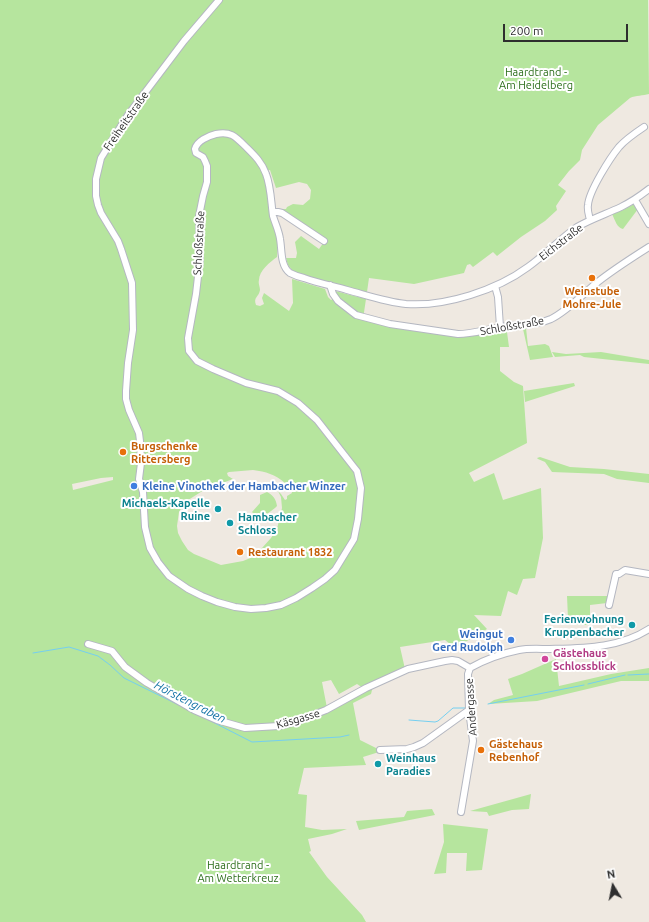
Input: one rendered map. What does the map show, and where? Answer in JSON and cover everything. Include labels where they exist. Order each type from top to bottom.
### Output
[{"type":"street","name":"Freiheitstraße","points":[[140,467],[141,448],[139,433],[129,410],[126,395],[128,363],[133,330],[132,282],[121,249],[98,205],[96,196],[96,179],[101,158],[128,115],[184,41],[219,0]]},
{"type":"street","points":[[590,220],[588,213],[588,202],[601,174],[619,147],[628,138],[644,127]]},
{"type":"street","name":"Schloßstraße","points":[[140,467],[139,479],[143,492],[146,530],[150,548],[158,562],[169,576],[188,589],[217,602],[235,607],[251,609],[281,605],[296,598],[325,580],[343,559],[354,539],[358,519],[361,488],[358,476],[353,466],[317,420],[298,403],[278,392],[246,383],[213,369],[196,361],[189,351],[188,338],[196,294],[200,259],[199,216],[207,182],[207,166],[203,157],[196,153],[194,149],[200,142],[210,136],[229,134],[238,138],[253,153],[263,167],[266,174],[286,269],[295,275],[330,285],[332,294],[338,301],[356,315],[390,324],[458,334],[484,331],[500,327],[531,324],[551,318],[566,309],[596,284],[649,246]]},
{"type":"street","name":"Eichstraße","points":[[330,285],[405,304],[427,304],[463,297],[495,286],[527,268],[569,234],[590,220],[635,200],[649,189]]},
{"type":"street","points":[[635,200],[649,224]]},
{"type":"street","points":[[273,212],[282,213],[324,241]]},
{"type":"street","points":[[495,286],[498,297],[500,327]]},
{"type":"street","points":[[610,605],[616,574],[619,574],[625,570],[649,574]]},
{"type":"street","name":"Andergasse","points":[[461,812],[474,741],[469,710],[468,674],[470,668],[485,661],[519,650],[567,649],[608,645],[633,637],[649,629]]},
{"type":"street","name":"Käsgasse","points":[[88,644],[112,651],[125,667],[147,683],[194,710],[217,720],[245,728],[279,726],[295,722],[326,710],[366,688],[408,669],[452,660],[458,661],[470,668]]},
{"type":"street","points":[[380,750],[407,749],[419,745],[469,710]]},
{"type":"green space","points":[[0,0],[648,0],[649,94],[630,98],[598,125],[582,150],[580,160],[558,185],[566,191],[556,206],[557,210],[545,221],[521,237],[497,256],[493,252],[473,267],[470,264],[467,265],[464,273],[414,284],[369,278],[367,292],[318,280],[293,271],[288,265],[286,258],[296,258],[297,253],[295,242],[301,236],[319,249],[326,239],[280,211],[293,204],[303,205],[310,199],[311,190],[307,184],[299,182],[276,188],[270,170],[263,172],[278,243],[277,257],[265,267],[259,277],[260,290],[255,300],[256,305],[260,306],[264,304],[262,298],[264,293],[289,311],[293,303],[292,279],[325,289],[331,300],[333,299],[335,291],[366,299],[363,319],[468,336],[526,328],[528,346],[545,344],[549,346],[553,357],[530,360],[523,329],[507,332],[509,347],[500,347],[500,371],[514,382],[523,386],[527,443],[469,473],[474,482],[494,473],[503,500],[541,488],[543,538],[535,578],[523,579],[517,595],[508,591],[501,616],[474,615],[487,629],[455,648],[445,640],[400,647],[405,669],[363,688],[357,684],[339,694],[331,680],[322,682],[327,708],[300,722],[373,686],[371,694],[353,703],[360,740],[380,750],[379,752],[363,757],[366,765],[304,768],[298,794],[307,795],[305,827],[322,830],[347,829],[308,839],[311,851],[309,852],[327,877],[362,915],[366,922],[0,922]],"holes":[[[253,470],[278,477],[289,486],[292,491],[292,493],[287,496],[287,499],[285,500],[278,491],[281,497],[282,508],[277,529],[271,538],[253,557],[243,561],[221,565],[188,550],[178,533],[177,526],[179,512],[185,502],[204,490],[233,479],[228,476],[227,473],[229,472]],[[113,477],[113,480],[73,490],[72,484]]]},
{"type":"green space","points":[[634,204],[638,209],[623,229],[619,227],[612,214]]},
{"type":"green space","points":[[552,352],[566,354],[601,352],[649,360],[649,364],[584,357],[580,355],[555,357]]},
{"type":"green space","points":[[574,383],[575,386],[525,402],[524,391]]},
{"type":"green space","points":[[540,457],[570,467],[649,474],[649,483],[617,479],[604,474],[552,472],[545,462],[537,458]]},
{"type":"green space","points":[[267,492],[274,498],[277,506],[263,517],[260,515],[256,516],[252,512],[260,503],[260,495]]},
{"type":"green space","points":[[567,596],[611,596],[607,603],[590,605],[590,625],[569,625]]},
{"type":"green space","points":[[556,659],[559,686],[611,674],[649,668],[649,681],[621,681],[537,701],[488,704],[494,700],[513,695],[508,679]]},
{"type":"green space","points":[[531,794],[529,809],[512,810],[489,816],[487,812],[470,811]]},
{"type":"green space","points":[[432,809],[435,815],[359,830],[356,821],[404,817],[407,811]]},
{"type":"green space","points":[[443,824],[488,829],[482,870],[466,871],[467,853],[447,853],[446,873],[434,874],[444,842]]},
{"type":"waterway","name":"Hörstengraben","points":[[33,653],[69,647],[98,656],[124,678],[189,710]]},
{"type":"waterway","name":"Hörstengraben","points":[[628,675],[649,674]]},
{"type":"waterway","name":"Hörstengraben","points":[[588,684],[625,675]]},
{"type":"waterway","name":"Hörstengraben","points":[[488,704],[584,685]]},
{"type":"waterway","name":"Hörstengraben","points":[[409,720],[435,722],[453,708],[466,708]]},
{"type":"waterway","name":"Hörstengraben","points":[[199,715],[252,742],[340,737],[349,735]]},
{"type":"place","name":"Weinstube Mohre-Jule","points":[[592,278]]},
{"type":"place","name":"Burgschenke Rittersberg","points":[[123,452]]},
{"type":"place","name":"Kleine Vinothek der Hambacher Winzer","points":[[134,486]]},
{"type":"place","name":"Michaels-Kapelle Ruine","points":[[218,509]]},
{"type":"place","name":"Hambacher Schloss","points":[[230,523]]},
{"type":"place","name":"Restaurant 1832","points":[[240,552]]},
{"type":"place","name":"Ferienwohnung Kruppenbacher","points":[[632,625]]},
{"type":"place","name":"Weingut Gerd Rudolph","points":[[511,640]]},
{"type":"place","name":"Gästehaus Schlossblick","points":[[545,659]]},
{"type":"place","name":"Gästehaus Rebenhof","points":[[481,750]]},
{"type":"place","name":"Weinhaus Paradies","points":[[378,764]]},
{"type":"park label","name":"Haardtrand - Am Heidelberg","points":[[536,78]]},
{"type":"park label","name":"Haardtrand - Am Wetterkreuz","points":[[238,871]]}]
